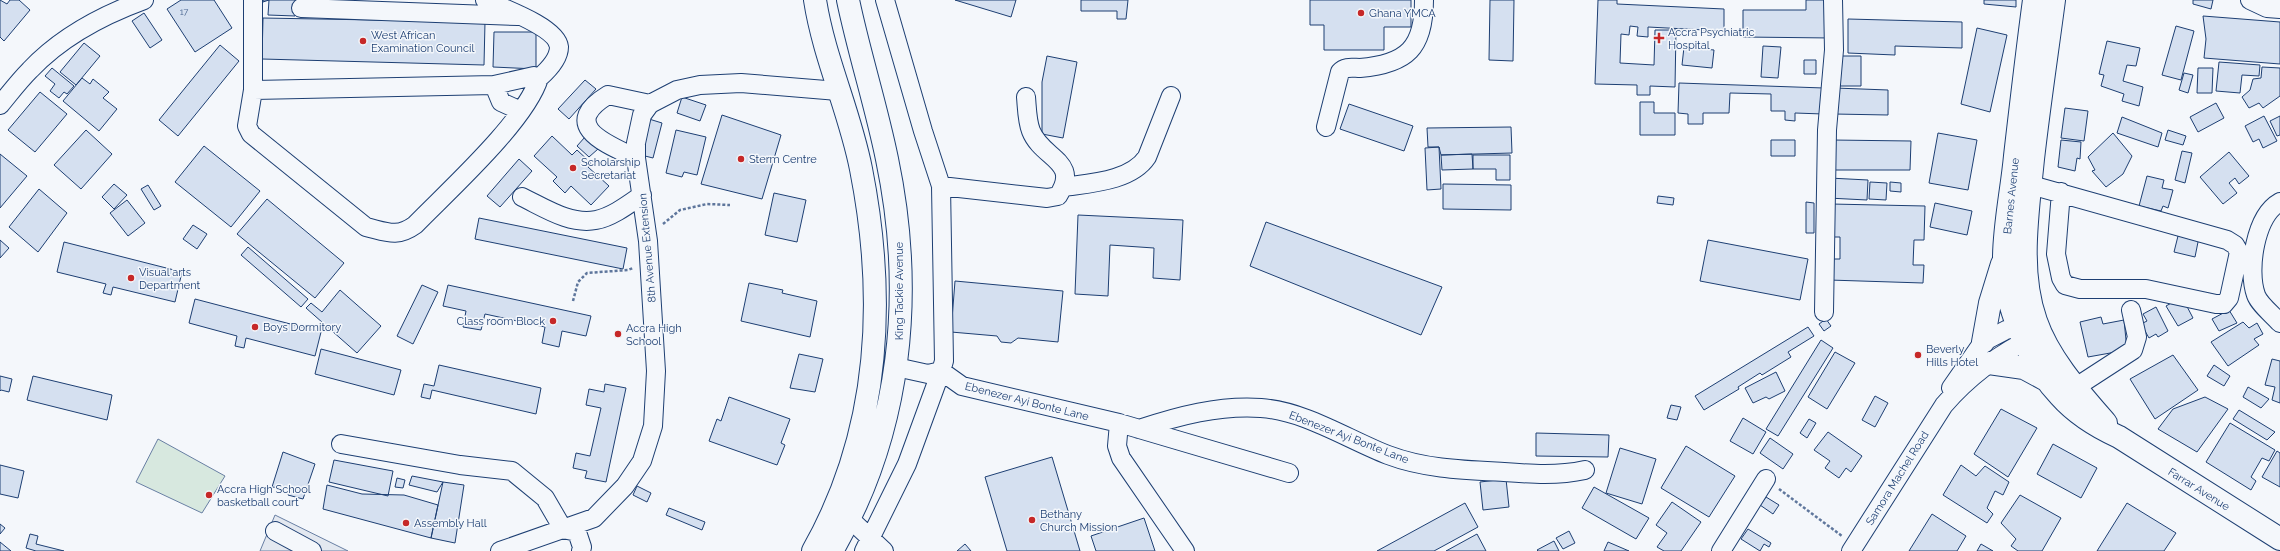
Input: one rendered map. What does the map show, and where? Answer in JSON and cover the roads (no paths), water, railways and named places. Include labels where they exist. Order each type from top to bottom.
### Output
[{"type":"main road","points":[[813,551],[841,496],[860,437],[872,373],[876,304],[870,235],[861,168],[825,46],[816,0]]},
{"type":"main road","name":"King Tackie Avenue","points":[[832,551],[851,520],[874,461],[889,408],[900,342],[900,244],[887,159],[859,52],[848,0]]},
{"type":"main road","name":"Barnes Avenue","points":[[2030,331],[2012,310],[2004,259],[2034,0]]},
{"type":"main road","name":"Barnes Avenue","points":[[2049,382],[2030,331],[2026,263],[2030,185],[2054,0]]},
{"type":"main road","points":[[1982,342],[1990,303],[2004,259]]},
{"type":"main road","name":"Farrar Avenue","points":[[2030,331],[2119,437]]},
{"type":"main road","points":[[1989,363],[2024,368],[2049,382]]},
{"type":"main road","name":"Farrar Avenue","points":[[2049,382],[2059,396],[2074,410],[2280,539]]},
{"type":"street","points":[[0,105],[31,69],[71,36],[117,10],[144,0]]},
{"type":"street","points":[[253,0],[253,90],[246,126],[251,134],[366,227],[389,233],[404,233],[415,225],[507,130],[521,111],[539,78],[556,58],[559,48],[555,37],[544,28],[485,0]]},
{"type":"street","points":[[868,544],[907,464],[944,361],[941,186],[884,0]]},
{"type":"street","points":[[1326,127],[1340,72],[1347,68],[1390,63],[1406,56],[1417,43],[1424,0]]},
{"type":"street","points":[[1824,312],[1827,130],[1834,50],[1833,0]]},
{"type":"street","points":[[2250,0],[2267,8],[2280,10]]},
{"type":"street","points":[[301,8],[518,16]]},
{"type":"street","points":[[253,90],[494,85],[534,76],[539,78]]},
{"type":"street","points":[[636,158],[597,139],[587,126],[592,107],[608,95],[650,104],[677,90],[700,85],[741,83],[838,91]]},
{"type":"street","points":[[494,85],[501,102],[521,111]]},
{"type":"street","points":[[1064,187],[1124,174],[1142,164],[1147,156],[1171,96]]},
{"type":"street","points":[[941,186],[1047,198],[1058,196],[1064,187],[1066,173],[1064,168],[1042,148],[1031,131],[1026,97]]},
{"type":"street","name":"8th Avenue Extension","points":[[500,551],[594,518],[625,486],[642,461],[653,426],[656,371],[648,241],[636,158],[638,127],[642,115],[650,104]]},
{"type":"street","points":[[2030,185],[2060,192],[2227,240],[2235,245],[2239,254],[2229,298],[2224,304],[2216,304],[2146,289],[2080,289],[2067,286],[2061,278],[2056,254],[2060,192]]},
{"type":"street","points":[[522,197],[563,217],[597,220],[607,216],[642,195]]},
{"type":"street","points":[[2280,202],[2272,207],[2264,219],[2257,236],[2252,272],[2256,296],[2280,323]]},
{"type":"street","points":[[2076,387],[2133,350],[2137,337],[2131,310]]},
{"type":"street","name":"Samora Machel Road","points":[[1944,405],[1953,381],[1982,342],[2006,330],[2030,331]]},
{"type":"street","name":"Samora Machel Road","points":[[1853,548],[1944,405],[1957,390],[2030,331]]},
{"type":"street","points":[[896,367],[928,374],[941,371]]},
{"type":"street","name":"Ebenezer Ayi Bonte Lane","points":[[941,371],[962,386],[1119,423],[1289,474]]},
{"type":"street","name":"Ebenezer Ayi Bonte Lane","points":[[1139,429],[1173,417],[1202,412],[1235,408],[1261,408],[1292,414],[1389,455],[1429,467],[1556,475],[1585,470]]},
{"type":"street","points":[[1119,423],[1117,446],[1121,458],[1185,551]]},
{"type":"street","points":[[341,444],[460,465],[512,471],[545,498],[563,529],[577,532],[582,551]]},
{"type":"street","points":[[1721,551],[1766,479]]},
{"type":"street","points":[[851,520],[868,544],[884,551]]},
{"type":"street","points":[[275,531],[312,551]]},
{"type":"place","name":"Ghana YMCA","points":[[1361,13]]},
{"type":"place","name":"Accra Psychiatric Hospital","points":[[1659,38]]},
{"type":"place","name":"West African Examination Council","points":[[363,41]]},
{"type":"place","name":"Sterm Centre","points":[[741,159]]},
{"type":"place","name":"Scholarship Secretariat","points":[[573,168]]},
{"type":"place","name":"Visual arts Department","points":[[131,278]]},
{"type":"place","name":"Class room Block","points":[[553,321]]},
{"type":"place","name":"Boys Dormitory","points":[[255,327]]},
{"type":"place","name":"Accra High School","points":[[618,334]]},
{"type":"place","name":"Beverly Hills Hotel","points":[[1918,355]]},
{"type":"place","name":"Accra High School basketball court","points":[[209,495]]},
{"type":"place","name":"Bethany Church Mission","points":[[1032,520]]},
{"type":"place","name":"Assembly Hall","points":[[406,523]]}]
